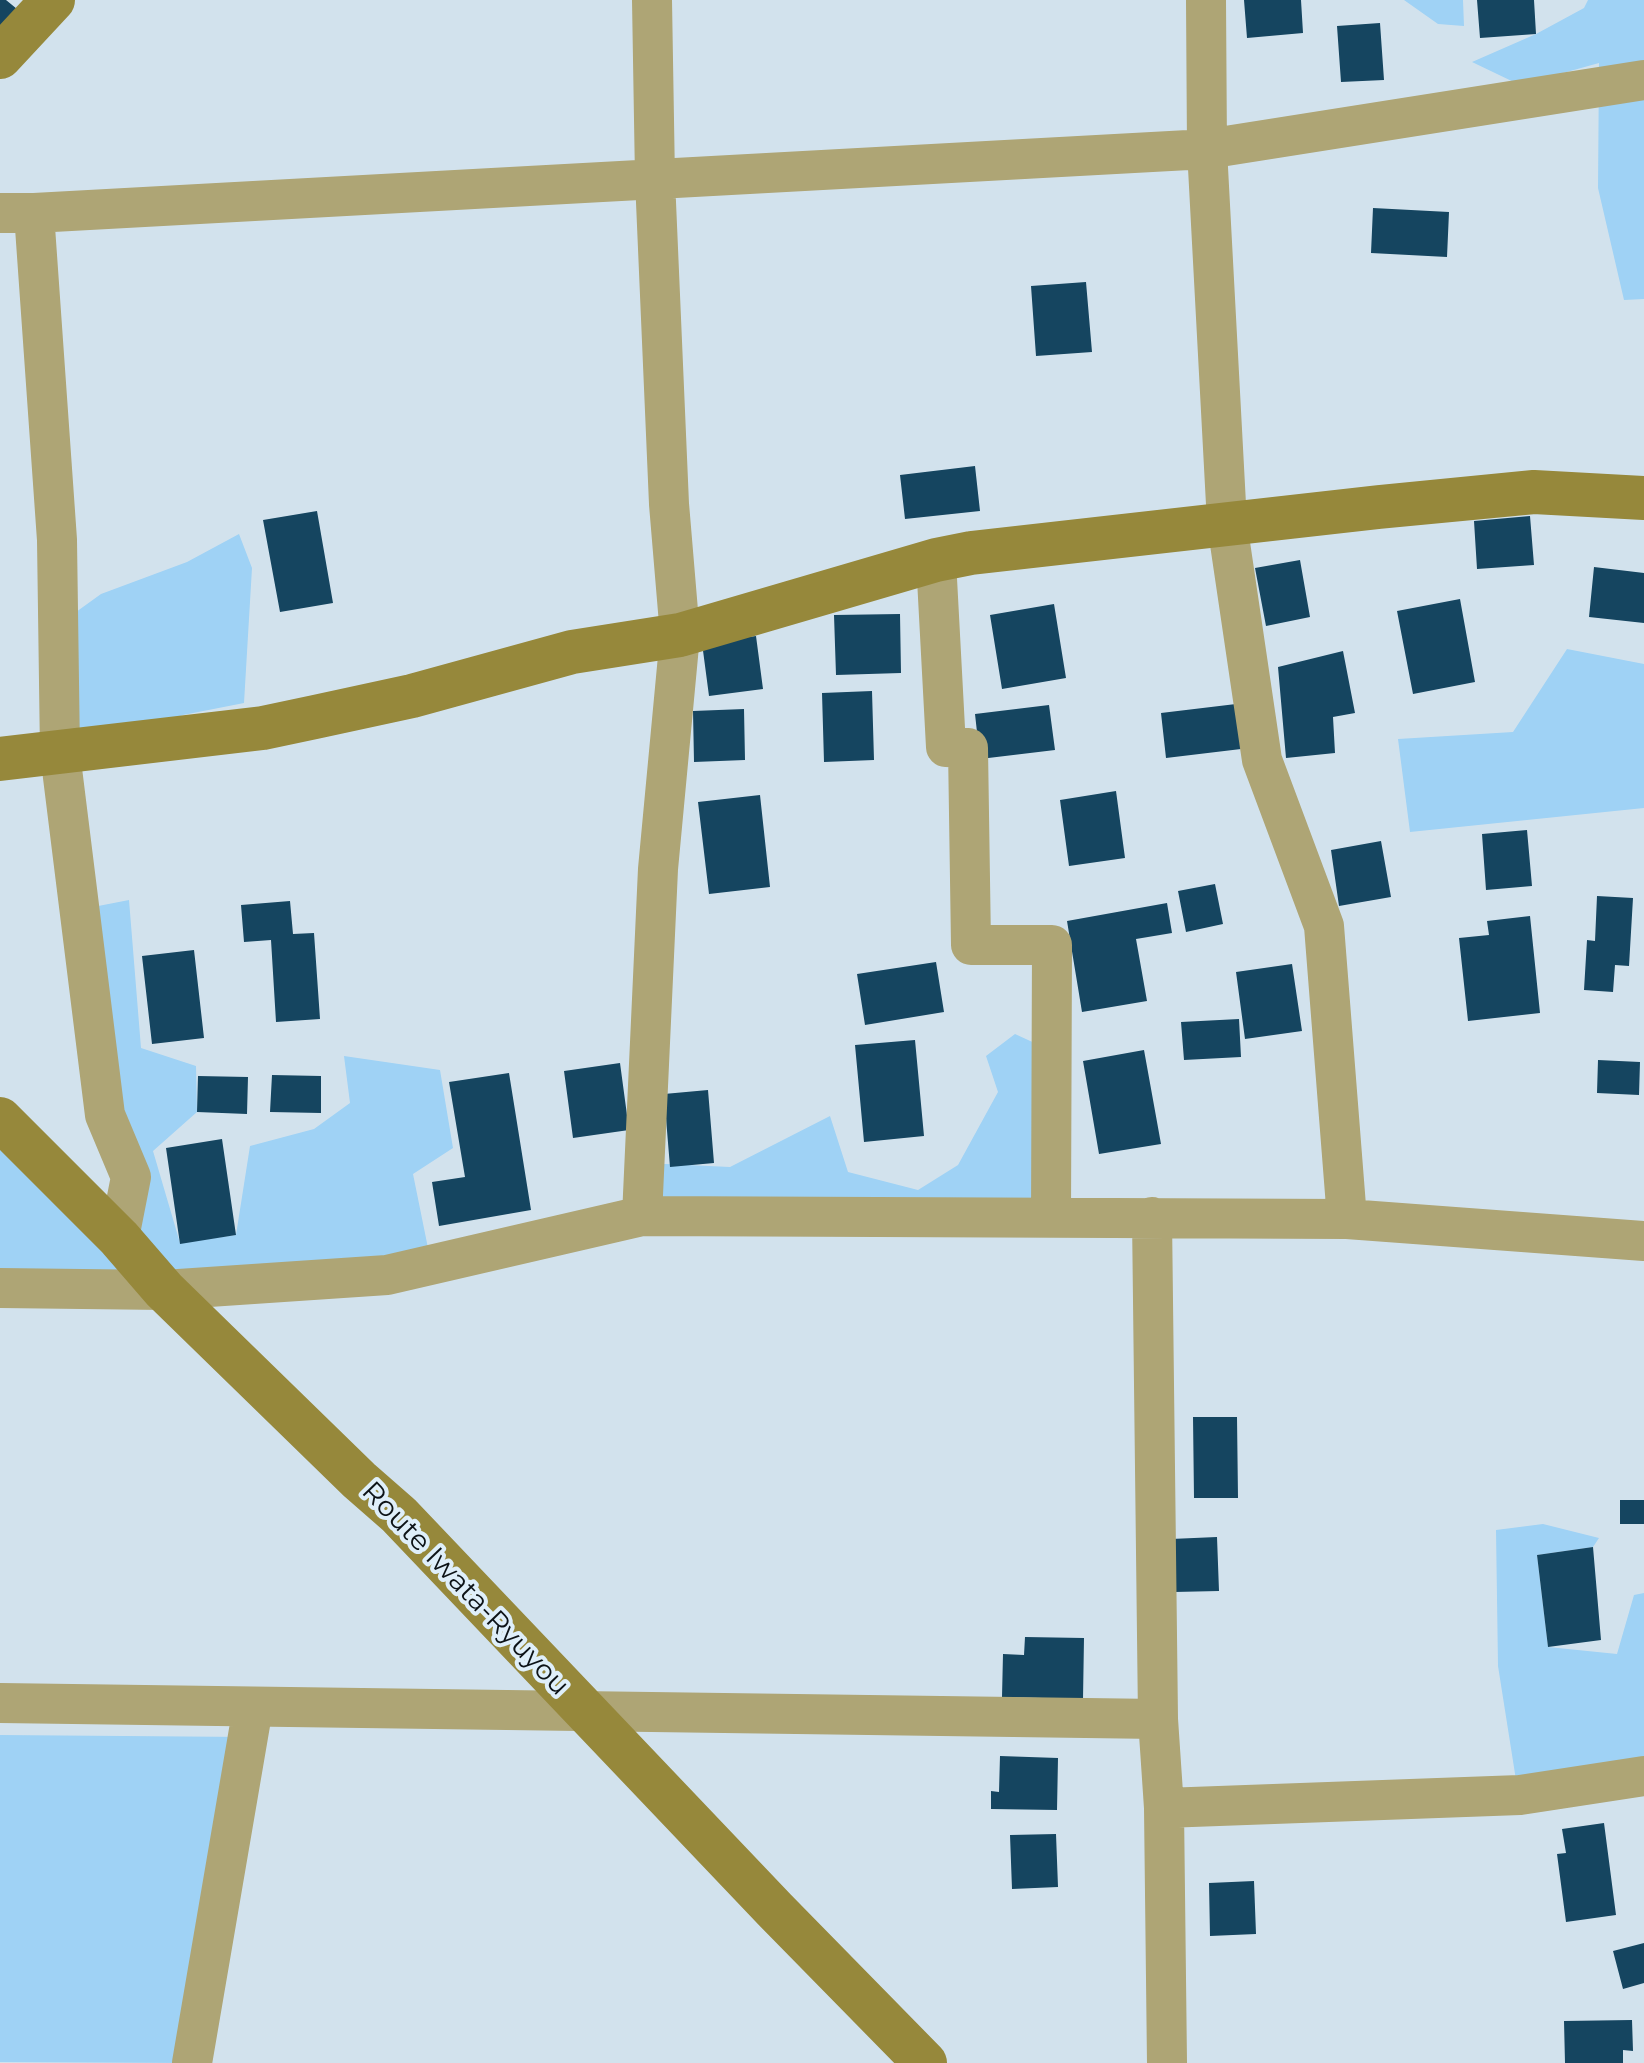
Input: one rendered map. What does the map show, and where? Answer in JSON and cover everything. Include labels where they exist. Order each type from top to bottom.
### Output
[{"type":"street","points":[[0,57],[53,0]]},
{"type":"street","points":[[642,1216],[658,869],[680,635],[669,504],[655,179],[652,0]]},
{"type":"street","points":[[1206,0],[1207,149],[1227,523],[1262,760],[1324,926],[1347,1219]]},
{"type":"street","points":[[119,1238],[131,1177],[105,1115],[60,753],[57,540],[17,213],[1207,149],[1644,80]]},
{"type":"street","points":[[0,759],[263,728],[412,696],[572,652],[680,635],[936,560],[971,553],[1534,492],[1644,498]]},
{"type":"street","points":[[936,560],[946,747],[968,748],[971,945],[1052,945],[1051,1217]]},
{"type":"street","name":"Route Iwata-Ryuyou","points":[[0,1119],[119,1238],[164,1290],[399,1515],[925,2063]]},
{"type":"street","points":[[0,1288],[164,1290],[387,1275],[642,1216],[1347,1219],[1644,1241]]},
{"type":"street","points":[[1152,1217],[1158,1719],[1164,1808],[1167,2063]]},
{"type":"street","points":[[0,1703],[1158,1719]]},
{"type":"street","points":[[192,2063],[253,1707]]},
{"type":"street","points":[[1164,1808],[1520,1795],[1644,1776]]},
{"type":"shaded area","points":[[1404,0],[1463,0],[1464,26],[1438,24]]},
{"type":"shaded area","points":[[1588,0],[1644,0],[1644,299],[1624,300],[1598,188],[1599,63],[1520,85],[1472,62],[1536,34],[1584,8]]},
{"type":"shaded area","points":[[239,534],[252,568],[244,703],[183,715],[116,746],[81,734],[60,700],[58,625],[101,594],[187,562]]},
{"type":"shaded area","points":[[1567,649],[1644,664],[1644,808],[1410,832],[1398,739],[1513,732]]},
{"type":"shaded area","points":[[129,900],[141,1048],[196,1066],[197,1112],[153,1151],[180,1243],[236,1235],[250,1146],[314,1129],[350,1103],[344,1056],[440,1070],[453,1148],[413,1174],[428,1248],[301,1281],[144,1266],[105,1115],[88,908]]},
{"type":"shaded area","points":[[1015,1034],[1052,1051],[1051,1217],[642,1207],[645,1163],[730,1167],[830,1116],[848,1172],[918,1190],[958,1165],[998,1092],[986,1056]]},
{"type":"shaded area","points":[[0,1124],[164,1290],[0,1289]]},
{"type":"shaded area","points":[[1543,1524],[1599,1538],[1593,1547],[1537,1555],[1548,1647],[1617,1654],[1634,1595],[1644,1593],[1644,1768],[1516,1780],[1498,1666],[1496,1530]]},
{"type":"shaded area","points":[[0,1735],[248,1737],[192,2063],[0,2062]]},
{"type":"building","points":[[0,0],[6,0],[17,9],[0,26]]},
{"type":"building","points":[[1244,0],[1301,0],[1303,33],[1247,38]]},
{"type":"building","points":[[1477,0],[1534,0],[1536,34],[1480,38]]},
{"type":"building","points":[[1380,23],[1384,80],[1341,82],[1337,26]]},
{"type":"building","points":[[1373,208],[1449,212],[1447,257],[1371,253]]},
{"type":"building","points":[[1086,282],[1092,352],[1036,356],[1031,286]]},
{"type":"building","points":[[975,466],[980,511],[905,519],[900,475]]},
{"type":"building","points":[[317,511],[333,603],[280,612],[263,520]]},
{"type":"building","points":[[1530,516],[1534,565],[1477,569],[1474,521]]},
{"type":"building","points":[[1300,560],[1310,617],[1266,626],[1255,568]]},
{"type":"building","points":[[1594,567],[1644,573],[1644,623],[1589,617]]},
{"type":"building","points":[[1460,599],[1475,682],[1413,694],[1397,611]]},
{"type":"building","points":[[1054,604],[1066,678],[1002,689],[990,615]]},
{"type":"building","points":[[900,614],[901,673],[836,675],[834,615]]},
{"type":"building","points":[[756,636],[763,689],[709,696],[702,643]]},
{"type":"building","points":[[1343,651],[1355,713],[1333,717],[1335,753],[1286,758],[1278,667]]},
{"type":"building","points":[[872,691],[874,760],[824,762],[822,693]]},
{"type":"building","points":[[1236,704],[1241,749],[1166,758],[1161,713]]},
{"type":"building","points":[[1049,705],[1055,750],[980,759],[975,714]]},
{"type":"building","points":[[744,709],[745,760],[694,762],[693,711]]},
{"type":"building","points":[[1116,791],[1125,858],[1069,866],[1060,800]]},
{"type":"building","points":[[760,795],[770,887],[709,894],[698,802]]},
{"type":"building","points":[[1527,830],[1532,886],[1486,890],[1482,834]]},
{"type":"building","points":[[1381,841],[1391,897],[1339,906],[1331,850]]},
{"type":"building","points":[[1215,884],[1223,924],[1186,932],[1178,891]]},
{"type":"building","points":[[1597,896],[1633,898],[1629,966],[1615,965],[1613,992],[1584,990],[1587,940],[1595,941]]},
{"type":"building","points":[[290,901],[293,934],[314,933],[320,1019],[276,1022],[271,940],[244,942],[241,905]]},
{"type":"building","points":[[1167,903],[1172,933],[1136,939],[1147,1001],[1082,1012],[1067,921]]},
{"type":"building","points":[[1530,916],[1540,1013],[1468,1021],[1459,938],[1489,935],[1487,921]]},
{"type":"building","points":[[194,950],[204,1038],[152,1044],[142,956]]},
{"type":"building","points":[[936,962],[944,1012],[865,1025],[857,974]]},
{"type":"building","points":[[1292,964],[1302,1031],[1245,1039],[1236,972]]},
{"type":"building","points":[[1239,1019],[1241,1057],[1184,1060],[1181,1022]]},
{"type":"building","points":[[915,1040],[924,1136],[864,1142],[855,1045]]},
{"type":"building","points":[[1144,1050],[1161,1144],[1099,1154],[1083,1061]]},
{"type":"building","points":[[1598,1060],[1640,1062],[1639,1095],[1597,1093]]},
{"type":"building","points":[[620,1063],[629,1130],[573,1138],[564,1071]]},
{"type":"building","points":[[509,1073],[531,1210],[439,1226],[432,1182],[465,1177],[449,1082]]},
{"type":"building","points":[[272,1075],[321,1076],[321,1113],[270,1112]]},
{"type":"building","points":[[198,1076],[248,1077],[247,1114],[197,1112]]},
{"type":"building","points":[[708,1090],[714,1163],[670,1167],[664,1094]]},
{"type":"building","points":[[222,1139],[236,1235],[180,1244],[166,1148]]},
{"type":"building","points":[[1193,1417],[1237,1417],[1238,1498],[1194,1498]]},
{"type":"building","points":[[1620,1500],[1644,1500],[1644,1524],[1620,1524]]},
{"type":"building","points":[[1217,1537],[1219,1591],[1174,1592],[1171,1539]]},
{"type":"building","points":[[1593,1547],[1601,1640],[1548,1647],[1537,1555]]},
{"type":"building","points":[[1025,1637],[1084,1638],[1083,1699],[1002,1697],[1003,1654],[1024,1655]]},
{"type":"building","points":[[1000,1756],[1058,1758],[1057,1810],[991,1809],[991,1791],[999,1792]]},
{"type":"building","points":[[1604,1823],[1616,1915],[1566,1922],[1557,1854],[1566,1853],[1562,1829]]},
{"type":"building","points":[[1056,1834],[1058,1887],[1012,1889],[1010,1835]]},
{"type":"building","points":[[1254,1881],[1256,1934],[1210,1936],[1209,1883]]},
{"type":"building","points":[[1644,1943],[1644,1983],[1623,1989],[1613,1951]]},
{"type":"building","points":[[1632,2020],[1633,2051],[1623,2050],[1623,2063],[1565,2063],[1564,2021]]}]
